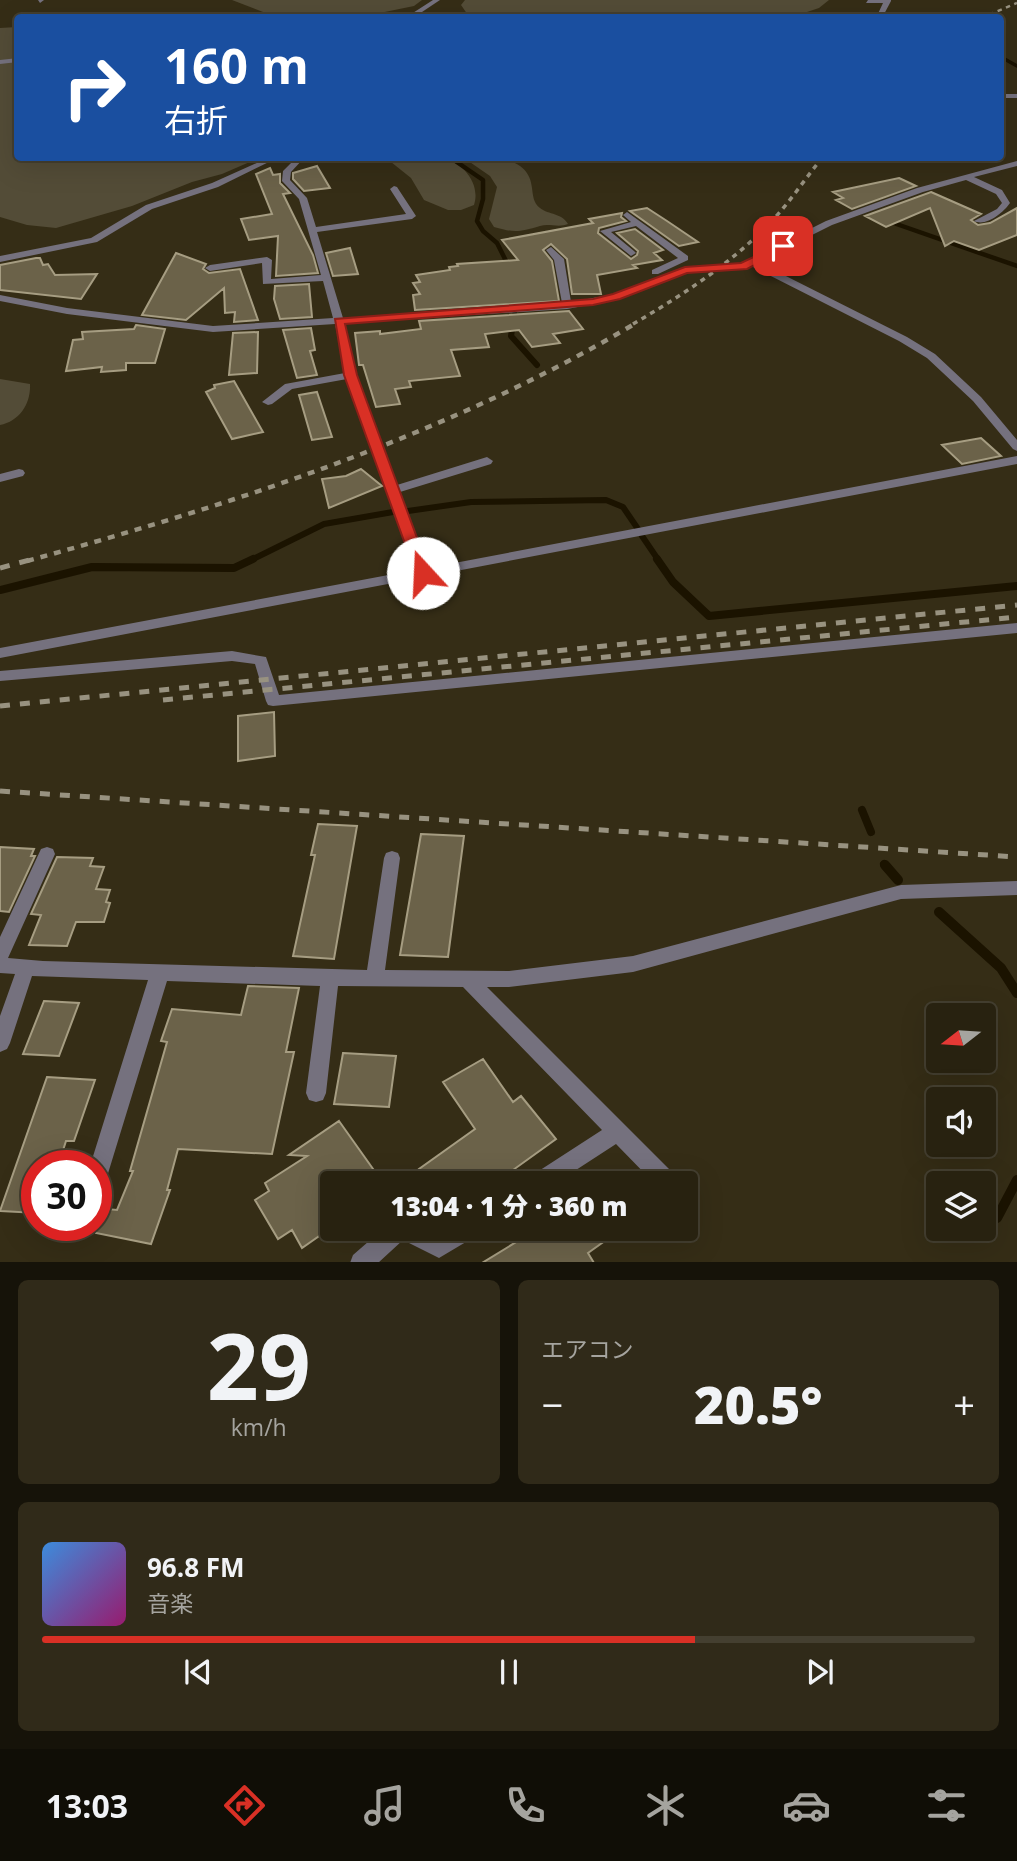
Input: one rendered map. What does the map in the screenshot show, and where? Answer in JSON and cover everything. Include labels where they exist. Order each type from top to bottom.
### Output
[{"type":"street","points":[[414,14],[437,0]]},
{"type":"street","points":[[868,2],[888,0]]},
{"type":"street","points":[[0,259],[94,240],[149,207],[215,186],[267,161]]},
{"type":"street","points":[[297,161],[287,171],[286,181],[299,192],[313,230],[351,375],[423,573]]},
{"type":"street","points":[[0,298],[67,311],[214,329],[567,306],[617,296],[685,270],[733,268],[752,263],[828,223],[920,190],[1017,163]]},
{"type":"street","points":[[969,178],[999,192],[1006,203],[999,211],[978,220]]},
{"type":"street","points":[[313,230],[412,216],[394,189]]},
{"type":"street","points":[[627,215],[685,258],[650,274],[649,284]]},
{"type":"street","points":[[631,253],[604,231],[637,223]]},
{"type":"street","points":[[551,250],[559,259],[567,306]]},
{"type":"street","points":[[210,268],[267,260],[266,282],[325,278]]},
{"type":"street","points":[[752,263],[892,333],[931,356],[977,399],[1017,447]]},
{"type":"street","points":[[268,402],[289,386],[351,375]]},
{"type":"street","points":[[392,490],[487,460]]},
{"type":"street","points":[[0,653],[1017,460]]},
{"type":"street","points":[[0,478],[19,473]]},
{"type":"street","points":[[0,676],[232,656],[261,660],[273,701],[1017,628]]},
{"type":"street","points":[[0,956],[47,854]]},
{"type":"street","points":[[374,978],[392,858]]},
{"type":"street","points":[[0,965],[330,978],[509,979],[633,964],[901,892],[1017,888]]},
{"type":"street","points":[[0,1042],[26,968]]},
{"type":"street","points":[[105,1150],[160,972]]},
{"type":"street","points":[[316,1093],[330,978]]},
{"type":"street","points":[[467,979],[657,1171]]},
{"type":"street","points":[[556,1171],[618,1131]]},
{"type":"street","points":[[361,1262],[386,1241]]},
{"type":"street","points":[[427,1241],[439,1247],[448,1241]]},
{"type":"shaded area","points":[[232,0],[422,0],[414,6],[375,14],[268,14]]},
{"type":"shaded area","points":[[465,0],[829,0],[819,8],[801,14],[467,14],[461,5]]},
{"type":"shaded area","points":[[14,27],[14,161],[252,161],[132,206],[56,228],[27,225],[0,217],[0,28]]},
{"type":"shaded area","points":[[390,161],[451,161],[463,169],[472,182],[475,189],[474,205],[461,210],[448,210],[424,200],[411,178]]},
{"type":"shaded area","points":[[468,161],[515,163],[529,177],[538,206],[568,224],[543,225],[517,231],[494,227],[489,219],[497,187],[490,176]]},
{"type":"shaded area","points":[[0,379],[30,384],[30,391],[19,415],[0,425]]},
{"type":"building","points":[[317,166],[330,188],[304,191],[293,179],[293,173]]},
{"type":"building","points":[[270,168],[273,175],[280,174],[280,183],[290,193],[283,194],[313,255],[318,273],[276,276],[278,236],[249,240],[241,219],[272,214],[256,174]]},
{"type":"building","points":[[899,178],[916,186],[852,209],[836,200],[843,198],[833,192]]},
{"type":"building","points":[[931,192],[981,214],[971,220],[978,225],[990,223],[1017,208],[1017,235],[979,250],[954,241],[945,246],[930,208],[886,227],[865,216]]},
{"type":"building","points":[[647,208],[698,242],[679,246],[630,211]]},
{"type":"building","points":[[622,213],[621,217],[626,221],[599,228],[598,233],[631,259],[638,251],[617,233],[635,229],[663,250],[654,253],[662,260],[633,265],[637,268],[597,275],[601,294],[572,294],[567,259],[551,244],[543,250],[552,261],[559,301],[415,310],[413,295],[420,294],[413,283],[420,282],[416,275],[450,270],[449,267],[458,266],[457,264],[518,260],[502,240],[593,223],[589,219]]},
{"type":"building","points":[[350,248],[358,274],[333,276],[326,253]]},
{"type":"building","points":[[176,253],[206,264],[203,269],[209,273],[240,269],[258,320],[234,322],[235,312],[225,313],[224,288],[186,320],[142,315]]},
{"type":"building","points":[[40,258],[43,265],[48,264],[55,275],[97,274],[81,299],[0,290],[0,265]]},
{"type":"building","points":[[309,284],[312,317],[280,319],[274,299],[275,286]]},
{"type":"building","points":[[569,311],[583,329],[553,334],[560,343],[532,347],[519,330],[485,334],[489,347],[451,350],[460,376],[409,381],[411,387],[395,389],[400,404],[376,407],[363,365],[359,365],[355,333],[380,331],[380,334],[421,329],[419,321]]},
{"type":"building","points":[[136,325],[165,329],[155,363],[126,363],[126,370],[101,372],[102,367],[66,371],[73,340],[83,339],[82,332],[134,329]]},
{"type":"building","points":[[311,328],[315,350],[310,351],[317,375],[297,378],[283,330]]},
{"type":"building","points":[[258,332],[257,373],[229,375],[233,333]]},
{"type":"building","points":[[234,381],[263,432],[232,439],[206,392],[215,388],[214,385]]},
{"type":"building","points":[[317,392],[332,437],[312,440],[299,395]]},
{"type":"building","points":[[981,438],[1001,456],[962,464],[942,445]]},
{"type":"building","points":[[361,469],[382,486],[329,508],[322,479],[346,476]]},
{"type":"building","points":[[274,712],[275,756],[238,761],[238,716]]},
{"type":"building","points":[[318,824],[357,826],[334,959],[293,956],[315,855],[311,855]]},
{"type":"building","points":[[421,834],[464,836],[448,957],[400,955]]},
{"type":"building","points":[[0,847],[34,849],[31,856],[35,856],[9,912],[0,911]]},
{"type":"building","points":[[57,857],[93,858],[90,866],[104,867],[96,889],[110,890],[106,902],[110,903],[104,922],[76,922],[67,946],[29,945],[41,915],[31,914]]},
{"type":"building","points":[[248,986],[299,988],[286,1052],[294,1052],[272,1154],[178,1149],[167,1190],[170,1190],[151,1244],[112,1236],[112,1210],[117,1210],[133,1171],[130,1171],[167,1042],[161,1041],[172,1009],[241,1015]]},
{"type":"building","points":[[44,1001],[79,1003],[59,1056],[23,1054]]},
{"type":"building","points":[[343,1053],[396,1056],[389,1107],[334,1104]]},
{"type":"building","points":[[483,1059],[513,1102],[521,1096],[556,1139],[512,1171],[420,1171],[419,1169],[475,1129],[443,1082]]},
{"type":"building","points":[[47,1077],[95,1080],[74,1141],[66,1141],[63,1150],[21,1150]]},
{"type":"building","points":[[339,1121],[374,1171],[320,1171],[320,1235],[302,1248],[292,1230],[278,1239],[255,1200],[269,1191],[265,1183],[307,1156],[289,1155]]},
{"type":"building","points":[[21,1151],[21,1212],[0,1211]]},
{"type":"building","points":[[518,1241],[605,1241],[588,1253],[593,1262],[484,1262]]},
{"type":"waterway","points":[[1004,59],[1017,66]]},
{"type":"waterway","points":[[455,161],[483,180],[483,199],[477,221],[483,231],[497,243],[510,269]]},
{"type":"waterway","points":[[885,220],[1017,266]]},
{"type":"waterway","points":[[513,324],[516,304]]},
{"type":"waterway","points":[[513,323],[511,336],[537,365]]},
{"type":"waterway","points":[[408,511],[471,502],[606,500],[623,507],[638,529]]},
{"type":"waterway","points":[[249,561],[324,524],[393,512]]},
{"type":"waterway","points":[[642,536],[659,561]]},
{"type":"waterway","points":[[0,590],[92,567],[234,568],[253,559]]},
{"type":"waterway","points":[[657,559],[673,582],[709,616],[1017,586]]},
{"type":"waterway","points":[[862,810],[871,832]]},
{"type":"waterway","points":[[885,865],[898,880]]},
{"type":"waterway","points":[[939,912],[1001,968],[1017,993]]},
{"type":"waterway","points":[[996,1218],[1017,1180]]},
{"type":"railway","points":[[991,14],[1017,3]]},
{"type":"railway","points":[[633,324],[704,279],[753,240],[782,209],[820,161]]},
{"type":"railway","points":[[27,561],[184,515],[340,462],[491,399],[636,323]]},
{"type":"railway","points":[[0,568],[33,559]]},
{"type":"railway","points":[[0,706],[1017,605]]},
{"type":"railway","points":[[163,700],[1017,617]]},
{"type":"railway","points":[[0,791],[1017,857]]},
{"type":"route","points":[[423,573],[351,375],[339,321],[542,308],[593,302],[617,296],[685,270],[744,267],[783,246]]}]
